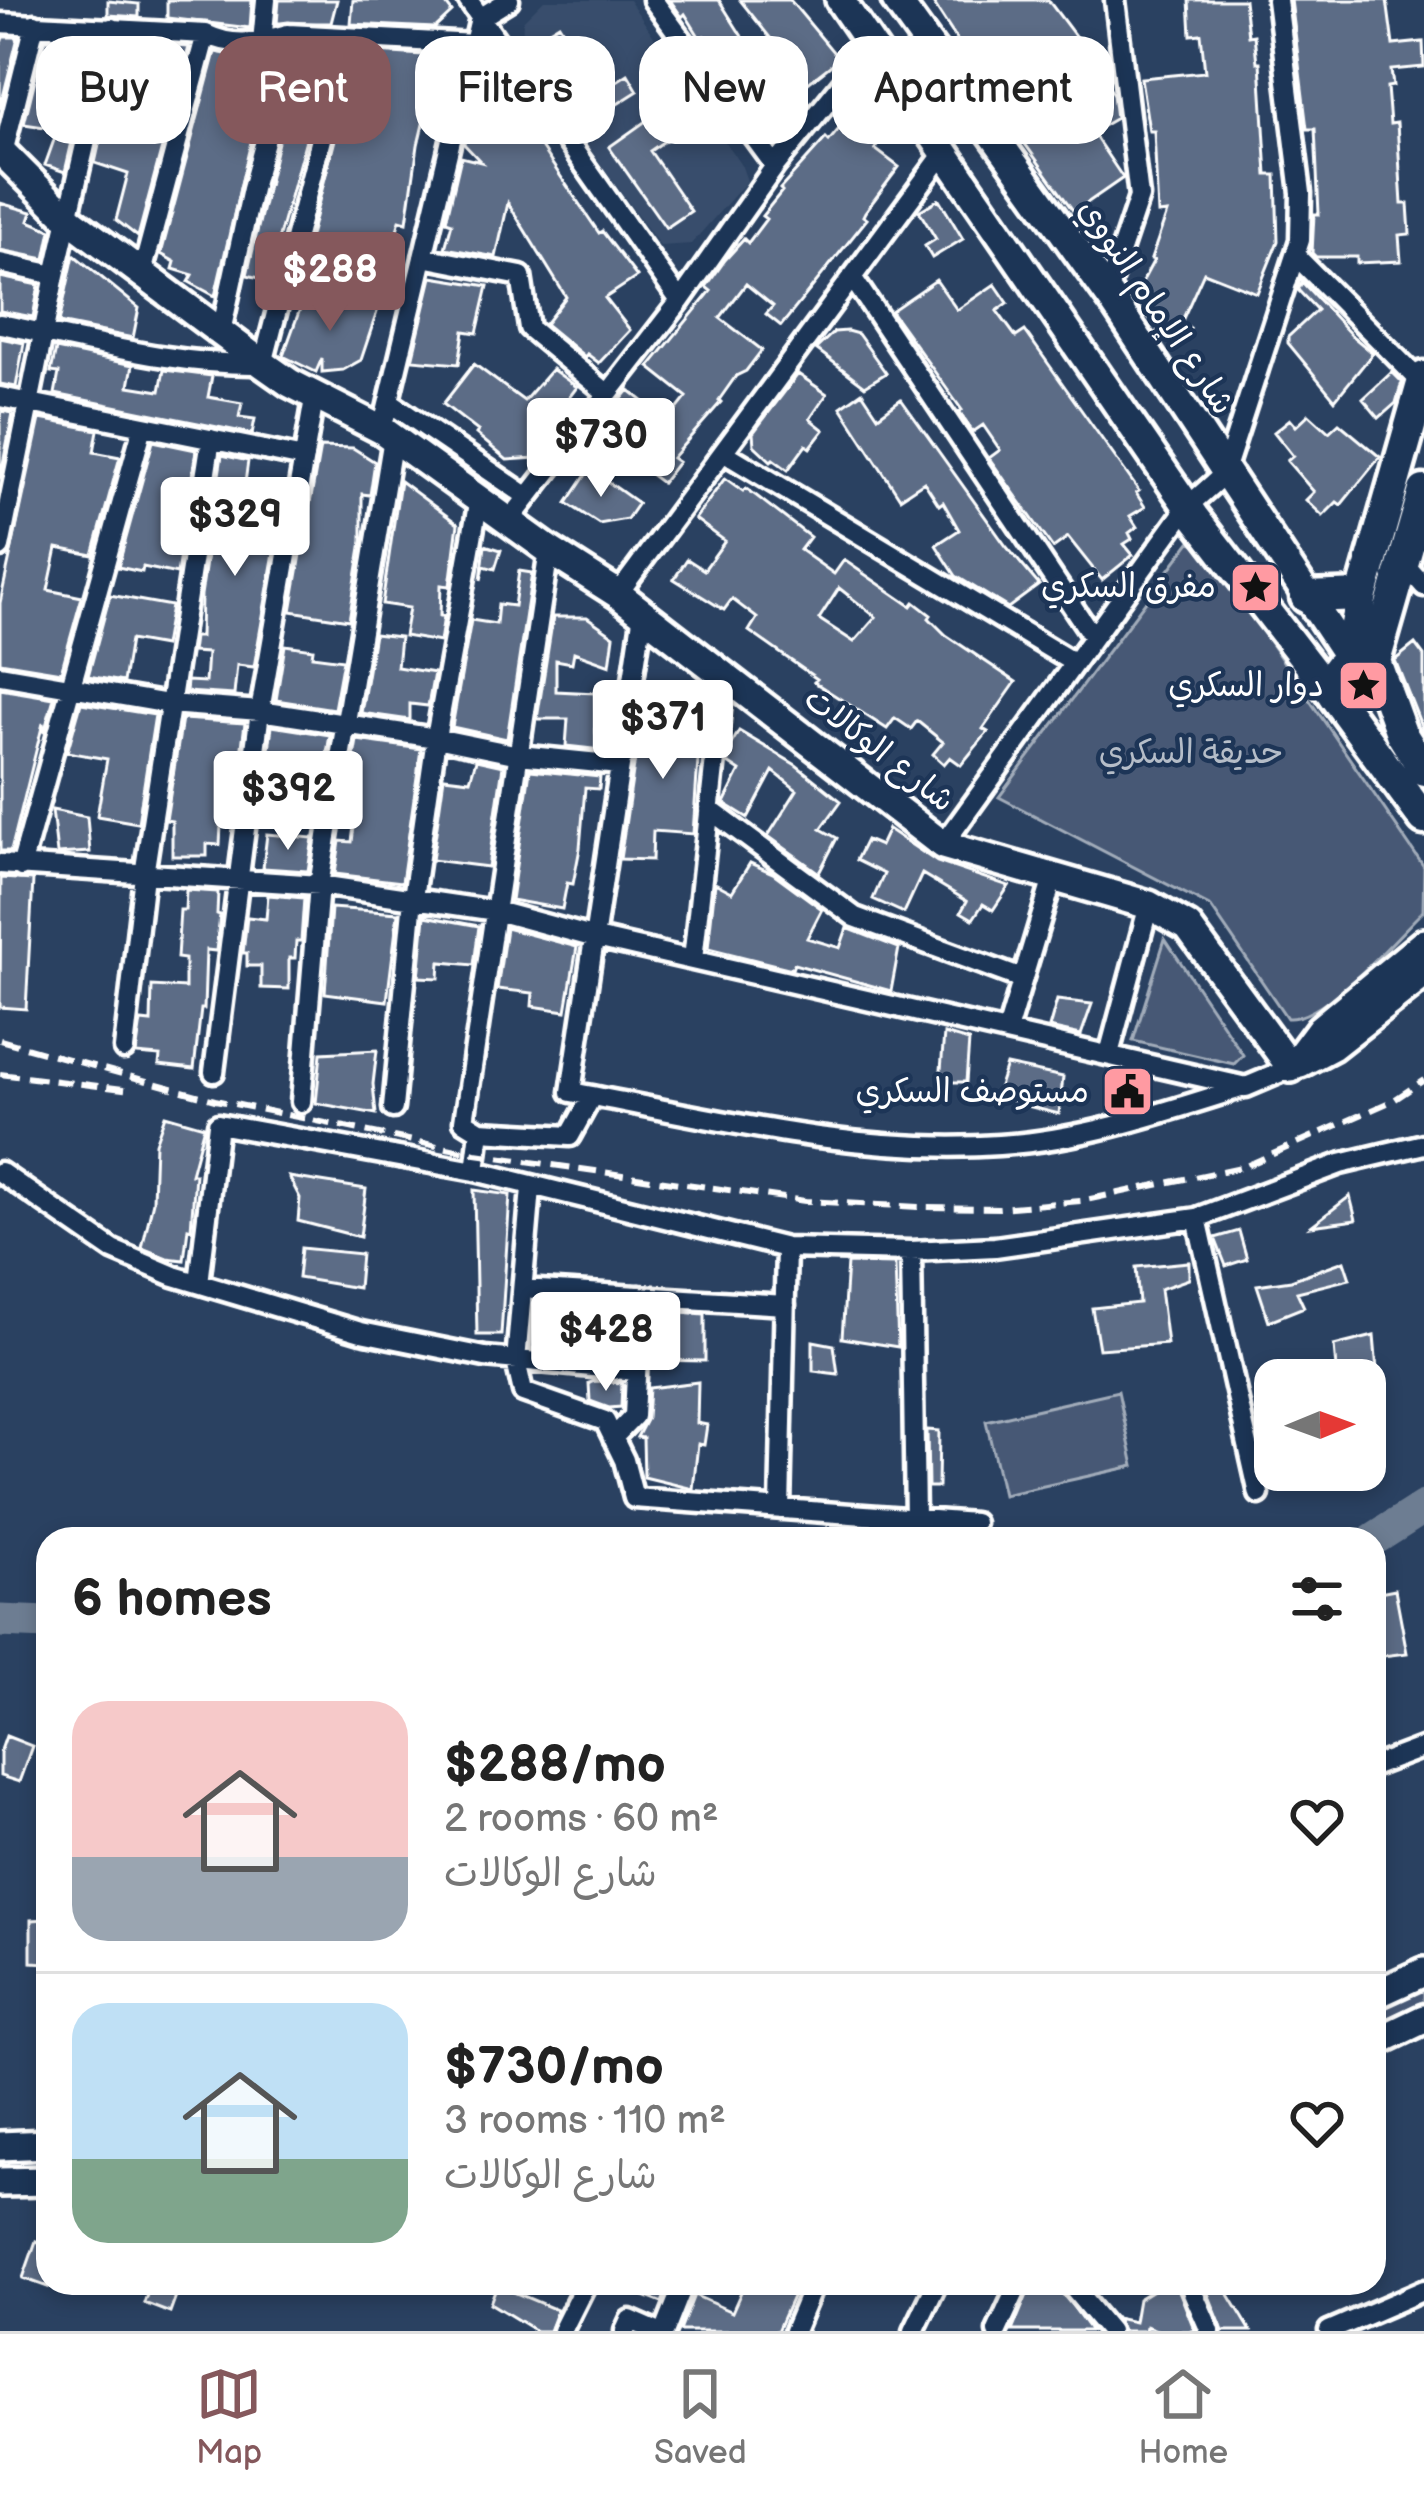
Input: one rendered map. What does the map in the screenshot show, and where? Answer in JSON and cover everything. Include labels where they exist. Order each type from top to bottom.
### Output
[{"type":"main road","points":[[1421,759],[1401,733],[1362,660],[1363,595],[1423,380]]},
{"type":"main road","points":[[1424,490],[1362,660],[1332,678],[1338,703],[1424,819]]},
{"type":"main road","points":[[1306,597],[1363,595]]},
{"type":"street","points":[[263,36],[266,0]]},
{"type":"street","points":[[468,0],[680,301]]},
{"type":"street","points":[[476,36],[480,18],[509,0]]},
{"type":"street","points":[[653,0],[775,166]]},
{"type":"street","points":[[840,0],[865,36]]},
{"type":"street","name":"شارع الإمام النووي","points":[[896,0],[1107,292],[1306,597],[1362,660]]},
{"type":"street","points":[[1097,0],[1118,29]]},
{"type":"street","points":[[1107,292],[1139,197],[1115,0]]},
{"type":"street","points":[[943,845],[1188,506],[1224,474],[1300,240],[1301,193],[1276,0]]},
{"type":"street","points":[[0,23],[215,38]]},
{"type":"street","points":[[2,152],[35,24]]},
{"type":"street","points":[[0,548],[55,275],[112,28]]},
{"type":"street","points":[[142,273],[206,34]]},
{"type":"street","points":[[220,332],[283,74],[288,34]]},
{"type":"street","points":[[282,36],[317,36]]},
{"type":"street","points":[[510,520],[832,96]]},
{"type":"street","points":[[0,324],[212,365],[262,364],[319,144]]},
{"type":"street","points":[[301,1102],[320,884],[389,402],[450,144]]},
{"type":"street","points":[[938,144],[1188,506],[1338,703]]},
{"type":"street","name":"شارع الوكالات","points":[[2,152],[68,218],[262,364],[388,434],[618,594],[943,845],[1149,905],[1188,927],[1292,1068]]},
{"type":"street","points":[[618,594],[944,153]]},
{"type":"street","points":[[1295,255],[1423,380]]},
{"type":"street","points":[[423,257],[521,276],[530,328],[608,394]]},
{"type":"street","points":[[0,263],[55,275]]},
{"type":"street","points":[[852,277],[1093,638]]},
{"type":"street","points":[[214,1072],[260,711],[315,394]]},
{"type":"street","points":[[0,397],[304,458]]},
{"type":"street","points":[[389,402],[528,497]]},
{"type":"street","points":[[143,426],[69,687],[10,866],[320,884],[496,911],[1246,1087]]},
{"type":"street","points":[[124,1049],[144,875],[211,439]]},
{"type":"street","points":[[723,452],[1074,663]]},
{"type":"street","points":[[393,1108],[413,898],[479,499]]},
{"type":"street","points":[[549,550],[464,1120],[479,1132],[570,1136],[592,1096]]},
{"type":"street","points":[[1402,560],[1424,586]]},
{"type":"street","points":[[644,614],[571,1092],[844,1143],[1000,1145],[1123,1126],[1246,1087],[1332,1046],[1424,974]]},
{"type":"street","points":[[0,675],[169,704],[260,711],[436,737],[519,755],[619,765]]},
{"type":"street","points":[[692,960],[724,676]]},
{"type":"street","points":[[709,809],[855,917],[1022,979]]},
{"type":"street","points":[[1007,1031],[1053,878]]},
{"type":"street","points":[[1109,1054],[1149,905]]},
{"type":"street","points":[[1292,1068],[1320,1029],[1424,943]]},
{"type":"street","points":[[199,1283],[218,1124],[475,1171],[786,1248],[911,1251],[995,1247],[1197,1218],[1340,1163],[1424,1144]]},
{"type":"street","points":[[475,1171],[479,1132]]},
{"type":"street","points":[[0,1172],[113,1250],[199,1283],[361,1332],[516,1361],[636,1371]]},
{"type":"street","points":[[531,1188],[516,1361],[524,1392],[605,1421],[634,1498],[974,1522]]},
{"type":"street","points":[[1197,1218],[1259,1494]]},
{"type":"street","points":[[780,1509],[786,1248]]},
{"type":"street","points":[[911,1251],[915,1518]]},
{"type":"street","points":[[523,1288],[785,1305]]},
{"type":"street","points":[[614,1438],[634,1416],[640,1296]]},
{"type":"street","points":[[1386,1761],[1424,1747]]},
{"type":"street","points":[[1386,1989],[1424,1972]]},
{"type":"street","points":[[1386,2037],[1424,2019]]},
{"type":"street","points":[[0,2146],[36,2144]]},
{"type":"street","points":[[0,2182],[36,2181]]},
{"type":"street","points":[[1329,2331],[1424,2290]]},
{"type":"street","points":[[562,2331],[580,2295]]},
{"type":"street","points":[[664,2331],[679,2295]]},
{"type":"street","points":[[794,2331],[809,2295]]},
{"type":"street","points":[[914,2331],[931,2295]]},
{"type":"street","points":[[997,2331],[1014,2295]]},
{"type":"street","points":[[1083,2295],[1109,2331]]},
{"type":"street","points":[[1194,2295],[1210,2331]]},
{"type":"street","points":[[625,2331],[629,2320],[655,2331]]},
{"type":"shaded area","points":[[544,0],[629,0],[653,36],[639,36],[639,144],[726,144],[747,181],[691,244],[660,246],[586,144],[615,144],[615,36],[522,36],[523,21]]},
{"type":"green space","name":"حديقة السكري","points":[[1190,542],[1204,546],[1424,867],[1423,911],[1339,993],[1303,1015],[1287,1018],[1211,907],[999,797]]},
{"type":"green space","points":[[1165,939],[1243,1055],[1234,1064],[1133,1041]]},
{"type":"green space","points":[[1118,1391],[1134,1466],[1003,1495],[986,1421]]},
{"type":"green space","points":[[1424,1986],[1424,2001],[1386,2018],[1386,2003]]},
{"type":"building","points":[[167,0],[252,0],[250,28],[167,18]]},
{"type":"building","points":[[279,0],[337,0],[331,23],[277,23]]},
{"type":"building","points":[[353,0],[443,0],[452,12],[435,28],[351,24]]},
{"type":"building","points":[[670,0],[719,0],[742,36],[699,36],[685,14],[682,17]]},
{"type":"building","points":[[740,0],[790,0],[832,51],[832,64],[808,83],[808,36],[769,36]]},
{"type":"building","points":[[931,0],[1048,0],[1075,36],[954,36]]},
{"type":"building","points":[[1189,0],[1244,0],[1248,36],[1254,35],[1260,62],[1267,175],[1276,175],[1278,241],[1257,293],[1204,272],[1181,323],[1190,329],[1177,348],[1156,333],[1161,325],[1143,314],[1133,299],[1154,260],[1167,213],[1158,214],[1154,131],[1149,131],[1141,78],[1205,72],[1201,34],[1191,35]]},
{"type":"building","points":[[1291,0],[1387,0],[1393,45],[1423,42],[1424,67],[1391,70],[1393,86],[1387,87],[1390,124],[1397,123],[1402,204],[1408,204],[1410,234],[1399,235],[1401,261],[1357,263],[1357,257],[1316,257],[1312,253],[1314,214],[1319,214],[1315,129],[1307,129]]},
{"type":"building","points":[[108,1],[139,4],[139,17],[108,15]]},
{"type":"building","points":[[559,24],[567,36],[539,36]]},
{"type":"building","points":[[3,37],[18,37],[0,109],[0,47]]},
{"type":"building","points":[[215,52],[215,144],[251,144],[215,296],[189,282],[193,275],[173,269],[175,262],[161,254]]},
{"type":"building","points":[[391,53],[415,54],[418,144],[407,222],[400,220],[382,279],[305,255],[334,144],[391,144]]},
{"type":"building","points":[[628,74],[638,91],[615,106],[615,82]]},
{"type":"building","points":[[36,75],[36,126],[24,124]]},
{"type":"building","points":[[639,126],[639,144],[660,144],[650,151],[691,211],[666,228],[609,147]]},
{"type":"building","points":[[832,137],[832,144],[878,144],[875,149],[899,167],[865,212],[867,219],[781,326],[766,314],[773,306],[746,284],[720,318],[762,350],[672,458],[678,462],[662,483],[600,437],[617,413],[613,410],[629,390],[668,421],[687,397],[649,367],[711,291],[706,287],[725,260],[744,239],[748,243],[766,219],[762,216],[780,189],[826,138]]},
{"type":"building","points":[[53,144],[71,144],[65,172],[45,165]]},
{"type":"building","points":[[99,144],[163,144],[138,237],[116,220],[128,174],[95,163]]},
{"type":"building","points":[[278,144],[305,144],[267,280],[247,275]]},
{"type":"building","points":[[464,144],[539,144],[599,233],[637,277],[605,298],[630,330],[599,363],[545,324],[566,297],[508,203],[496,257],[445,248],[452,223],[446,221],[461,157],[481,162]]},
{"type":"building","points":[[1025,144],[1100,144],[1123,178],[1074,212]]},
{"type":"building","points":[[939,199],[963,239],[932,258],[925,246],[936,239],[919,211]]},
{"type":"building","points":[[0,203],[32,212],[29,221],[51,230],[45,259],[0,250]]},
{"type":"building","points":[[74,255],[139,308],[133,338],[59,323]]},
{"type":"building","points":[[0,277],[39,285],[33,317],[0,311]]},
{"type":"building","points":[[432,277],[488,286],[477,333],[464,331],[459,364],[412,360]]},
{"type":"building","points":[[936,280],[957,310],[995,284],[1008,303],[997,311],[1016,337],[1025,331],[1139,491],[1145,507],[1130,516],[1137,527],[1124,544],[1133,555],[1102,580],[1068,537],[1053,548],[989,458],[1000,450],[983,425],[973,432],[891,311]]},
{"type":"building","points":[[1302,282],[1373,353],[1335,400],[1288,343],[1288,337],[1317,310],[1298,290]]},
{"type":"building","points":[[324,296],[378,309],[361,360],[343,370],[322,372],[322,358],[316,372],[283,356],[304,298],[323,301]]},
{"type":"building","points":[[834,332],[858,334],[886,373],[865,386],[816,349]]},
{"type":"building","points":[[0,338],[24,343],[16,387],[0,384]]},
{"type":"building","points":[[56,349],[133,365],[129,386],[160,391],[164,370],[212,376],[208,397],[242,403],[239,417],[255,419],[252,434],[55,394],[59,373],[51,372]]},
{"type":"building","points":[[474,364],[524,401],[552,369],[577,387],[536,442],[544,446],[536,458],[507,460],[443,404]]},
{"type":"building","points":[[1392,372],[1402,382],[1396,403],[1379,418],[1363,399]]},
{"type":"building","points":[[798,374],[827,394],[810,419],[824,430],[788,470],[754,445],[753,433]]},
{"type":"building","points":[[862,392],[878,416],[901,399],[1039,585],[1008,608],[956,576],[936,545],[959,530],[943,502],[939,505],[924,482],[900,498],[841,407]]},
{"type":"building","points":[[2,411],[13,413],[0,479],[0,422]]},
{"type":"building","points":[[1309,414],[1329,432],[1339,423],[1380,457],[1341,505],[1337,502],[1323,516],[1306,500],[1314,492],[1287,461],[1293,456],[1274,432],[1290,419],[1296,426]]},
{"type":"building","points":[[40,419],[98,430],[94,452],[120,457],[93,555],[57,548],[48,590],[82,597],[61,672],[0,662],[0,603]]},
{"type":"building","points":[[153,441],[196,450],[177,574],[118,567]]},
{"type":"building","points":[[320,447],[353,448],[375,462],[370,495],[362,494],[362,541],[349,620],[291,611]]},
{"type":"building","points":[[222,455],[248,461],[239,527],[243,528],[260,486],[285,490],[254,667],[237,665],[234,695],[186,692],[187,681],[205,682],[207,653],[192,652],[194,637],[200,637],[201,595]]},
{"type":"building","points":[[590,469],[638,503],[627,519],[599,524],[567,503]]},
{"type":"building","points":[[725,478],[743,491],[746,488],[810,537],[800,550],[834,574],[844,560],[911,606],[914,602],[946,635],[1016,682],[983,729],[988,732],[961,765],[950,757],[944,764],[933,754],[943,742],[917,721],[911,729],[895,718],[887,729],[814,682],[817,679],[749,631],[757,618],[732,599],[724,610],[674,579],[687,559],[704,570],[725,541],[695,519]],"holes":[[[839,588],[876,617],[854,642],[819,619]]]},
{"type":"building","points":[[400,481],[458,524],[450,586],[441,585],[440,642],[404,636],[409,608],[382,604]]},
{"type":"building","points":[[485,545],[501,550],[495,569],[484,566],[481,580]]},
{"type":"building","points":[[519,571],[532,573],[507,739],[452,727],[471,620],[496,624],[498,604],[514,606]]},
{"type":"building","points":[[110,595],[171,606],[164,646],[130,640],[123,682],[88,676]]},
{"type":"building","points":[[553,617],[587,617],[614,636],[610,665],[574,652],[572,663],[556,660],[556,691],[595,693],[596,733],[604,734],[602,750],[566,746],[568,719],[537,719]]},
{"type":"building","points":[[374,634],[400,637],[397,667],[434,673],[428,706],[410,704],[410,720],[361,713]]},
{"type":"building","points":[[1415,644],[1424,656],[1424,733],[1395,660]]},
{"type":"building","points":[[285,645],[313,649],[312,656],[343,660],[334,709],[276,700]]},
{"type":"building","points":[[0,689],[54,698],[44,733],[43,723],[11,851],[0,851]]},
{"type":"building","points":[[81,703],[155,715],[138,823],[97,816],[107,759],[67,752]]},
{"type":"building","points":[[673,711],[706,715],[703,747],[699,745],[693,834],[653,831],[652,860],[620,859],[641,719],[672,722]]},
{"type":"building","points":[[182,719],[245,723],[232,826],[221,825],[220,845],[207,844],[207,856],[172,856],[172,821],[166,820]]},
{"type":"building","points":[[272,726],[330,735],[317,813],[262,805]]},
{"type":"building","points":[[739,731],[796,765],[841,801],[821,829],[837,838],[819,873],[768,836],[797,790],[773,771],[748,818],[724,803],[740,771],[728,763],[730,746]]},
{"type":"building","points":[[357,740],[421,749],[402,882],[335,874],[340,841],[352,842],[355,818],[344,817]]},
{"type":"building","points":[[476,760],[503,766],[488,867],[432,860],[444,777],[470,780]]},
{"type":"building","points":[[530,770],[600,777],[599,789],[585,788],[580,848],[562,909],[511,900]]},
{"type":"building","points":[[52,810],[87,817],[90,852],[57,854]]},
{"type":"building","points":[[888,829],[937,862],[1009,886],[993,910],[983,904],[973,919],[961,912],[967,901],[922,874],[904,913],[873,899],[884,874],[856,860],[866,840],[880,846]]},
{"type":"building","points":[[267,834],[313,838],[308,871],[263,868]]},
{"type":"building","points":[[750,863],[773,873],[822,909],[807,938],[840,948],[847,928],[899,948],[891,991],[794,964],[792,969],[708,948],[715,883],[732,892]]},
{"type":"building","points":[[1,878],[33,880],[26,1009],[0,1007]]},
{"type":"building","points":[[186,890],[218,892],[220,915],[216,951],[206,950],[204,1009],[194,1069],[159,1065],[160,1056],[136,1054],[141,1021],[151,1022],[152,986],[185,988],[185,959],[177,958]]},
{"type":"building","points":[[268,895],[304,898],[301,941],[296,941],[295,958],[289,958],[289,989],[261,988],[261,966],[247,966],[247,953],[243,953],[247,917],[266,919]]},
{"type":"building","points":[[331,908],[398,913],[387,1001],[325,993]]},
{"type":"building","points":[[425,916],[479,926],[474,965],[440,962],[439,978],[419,977]]},
{"type":"building","points":[[506,928],[577,947],[566,1011],[532,1006],[533,993],[497,989]]},
{"type":"building","points":[[1057,1000],[1092,1004],[1081,1035],[1049,1028]]},
{"type":"building","points":[[944,1034],[969,1041],[966,1082],[940,1082]]},
{"type":"building","points":[[377,1050],[376,1114],[316,1103],[321,1053]]},
{"type":"building","points":[[1006,1065],[1063,1077],[1059,1114],[995,1098]]},
{"type":"building","points":[[165,1115],[204,1126],[191,1174],[195,1174],[191,1229],[184,1260],[142,1248],[153,1201],[155,1143]]},
{"type":"building","points":[[289,1177],[366,1189],[360,1237],[298,1221],[300,1198]]},
{"type":"building","points":[[474,1190],[510,1195],[501,1335],[477,1335]]},
{"type":"building","points":[[1350,1196],[1356,1220],[1311,1226]]},
{"type":"building","points":[[1239,1231],[1247,1259],[1226,1266],[1215,1238]]},
{"type":"building","points":[[301,1248],[361,1254],[358,1288],[298,1278]]},
{"type":"building","points":[[1344,1261],[1350,1279],[1297,1292],[1304,1307],[1269,1321],[1257,1285],[1291,1280]]},
{"type":"building","points":[[1189,1262],[1189,1279],[1160,1289],[1167,1344],[1099,1349],[1092,1308],[1139,1303],[1136,1267]]},
{"type":"building","points":[[847,1263],[895,1264],[898,1347],[842,1338]]},
{"type":"building","points":[[534,1306],[570,1307],[560,1350],[531,1348]]},
{"type":"building","points":[[594,1307],[626,1309],[623,1356],[595,1354]]},
{"type":"building","points":[[653,1310],[705,1314],[705,1361],[650,1360]]},
{"type":"building","points":[[1374,1336],[1376,1359],[1335,1359],[1334,1346]]},
{"type":"building","points":[[813,1341],[834,1345],[838,1374],[813,1371]]},
{"type":"building","points":[[698,1382],[697,1423],[707,1425],[704,1445],[698,1444],[693,1489],[644,1477],[643,1438],[637,1437],[647,1418],[649,1388]]},
{"type":"building","points":[[589,1383],[622,1383],[621,1407],[590,1401]]},
{"type":"building","points":[[927,1430],[939,1431],[938,1487],[928,1487]]},
{"type":"building","points":[[1395,1589],[1407,1653],[1386,1656],[1386,1591]]},
{"type":"building","points":[[6,1736],[32,1746],[19,1782],[0,1776]]},
{"type":"building","points":[[31,1920],[36,1920],[36,1962],[31,1962]]},
{"type":"building","points":[[36,2241],[36,2283],[23,2278]]},
{"type":"building","points":[[147,2295],[177,2295],[170,2313],[144,2303]]},
{"type":"building","points":[[493,2295],[521,2295],[557,2310],[549,2331],[536,2331],[490,2303]]},
{"type":"building","points":[[642,2295],[665,2295],[662,2303]]},
{"type":"building","points":[[694,2295],[732,2312],[740,2295],[793,2295],[777,2331],[680,2331]]},
{"type":"building","points":[[1027,2295],[1065,2295],[1091,2331],[1012,2331]]},
{"type":"building","points":[[1181,2295],[1195,2331],[1159,2331],[1146,2326],[1145,2331],[1122,2331],[1116,2318],[1134,2322],[1138,2299]]},
{"type":"building","points":[[1209,2295],[1229,2295],[1251,2331],[1223,2331]]},
{"type":"waterway","points":[[1386,1531],[1424,1507]]},
{"type":"waterway","points":[[0,1621],[36,1622]]},
{"type":"railway","points":[[0,1040],[215,1100],[476,1154],[805,1201],[918,1207],[999,1208],[1081,1201],[1246,1166],[1394,1100],[1424,1080]]},
{"type":"railway","points":[[0,1074],[131,1090]]},
{"type":"place","name":"مفرق السكري","points":[[1255,587]]},
{"type":"place","name":"دوار السكري","points":[[1363,686]]},
{"type":"place","name":"مستوصف السكري","points":[[1128,1092]]}]
